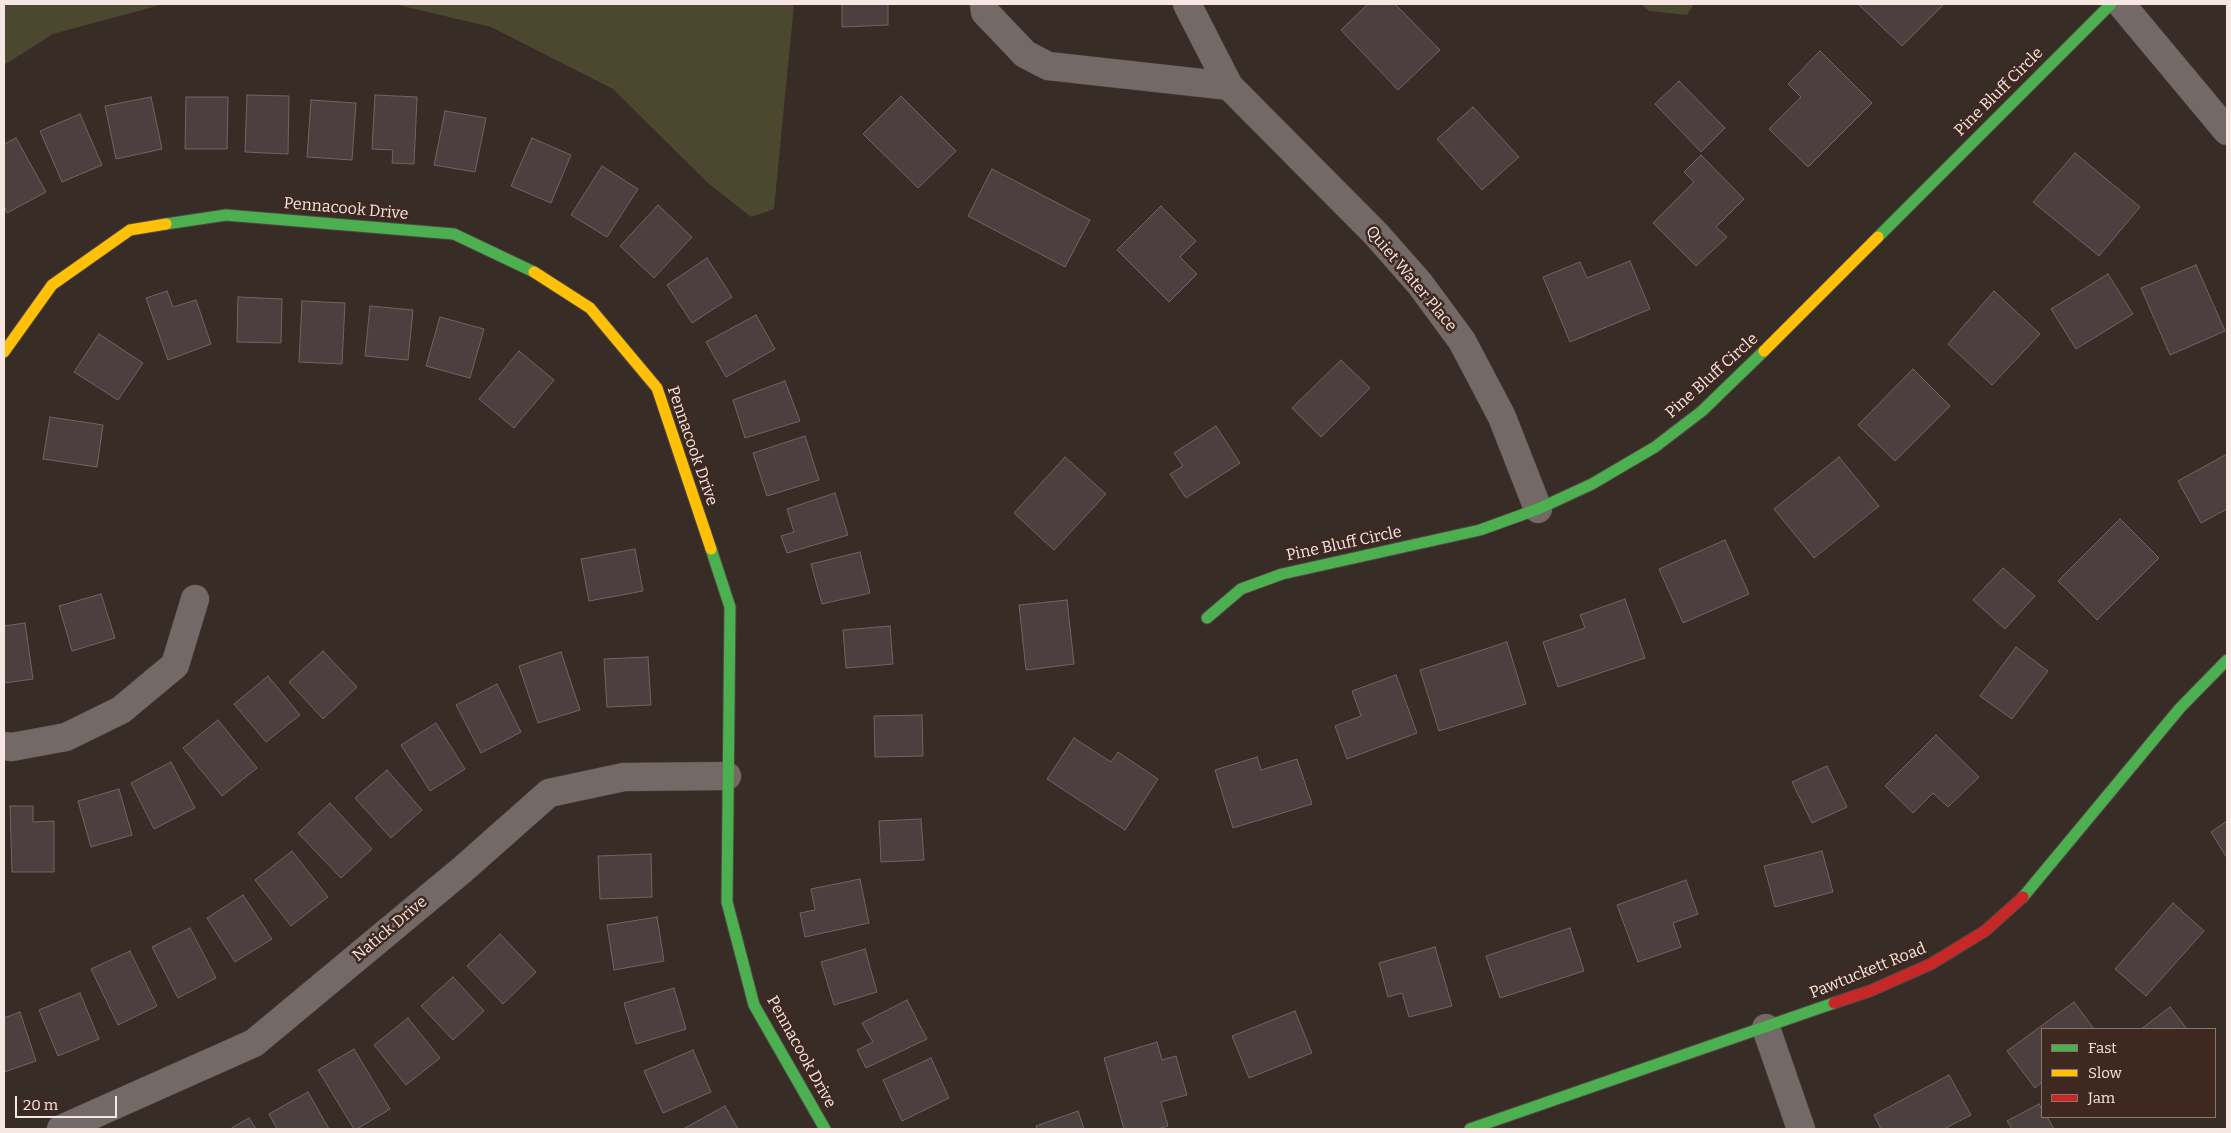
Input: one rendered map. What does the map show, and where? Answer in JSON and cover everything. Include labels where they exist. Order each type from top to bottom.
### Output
[{"type":"street","points":[[984,4],[985,12],[1025,54],[1048,66],[1229,86]]},
{"type":"street","name":"Quiet Water Place","points":[[1187,4],[1229,86],[1376,234],[1420,284],[1462,341],[1502,418],[1538,509]]},
{"type":"street","name":"Pine Bluff Circle","points":[[1207,618],[1228,598],[1241,589],[1282,574],[1480,530],[1538,509],[1592,484],[1647,452],[1702,411],[2110,4]]},
{"type":"street","points":[[2121,4],[2227,131]]},
{"type":"street","name":"Pennacook Drive","points":[[4,352],[52,286],[130,230],[226,215],[454,234],[523,264],[590,308],[657,388],[730,607],[727,902],[754,1005],[825,1129]]},
{"type":"street","points":[[4,746],[12,747],[66,737],[121,710],[175,665],[195,599]]},
{"type":"street","name":"Pawtuckett Road","points":[[1470,1129],[1879,988],[1931,964],[1986,931],[2032,889],[2180,708],[2227,660]]},
{"type":"street","name":"Natick Drive","points":[[61,1129],[254,1043],[462,870],[549,792],[624,777],[727,776]]},
{"type":"street","points":[[1766,1028],[1801,1129]]},
{"type":"shaded area","points":[[4,4],[164,4],[53,34],[4,65]]},
{"type":"shaded area","points":[[394,4],[794,4],[774,209],[751,217],[708,183],[613,89],[491,27]]},
{"type":"shaded area","points":[[1641,4],[1694,4],[1687,15],[1649,11]]},
{"type":"building","points":[[842,4],[888,4],[888,25],[842,27]]},
{"type":"building","points":[[1368,4],[1395,4],[1440,50],[1398,90],[1341,30]]},
{"type":"building","points":[[1858,4],[1944,4],[1902,46]]},
{"type":"building","points":[[1820,51],[1872,103],[1808,167],[1769,129],[1801,97],[1788,84]]},
{"type":"building","points":[[1679,81],[1725,128],[1701,152],[1655,104]]},
{"type":"building","points":[[247,95],[289,96],[288,154],[245,152]]},
{"type":"building","points":[[375,95],[417,97],[414,164],[392,163],[393,150],[372,149]]},
{"type":"building","points":[[901,96],[956,151],[918,188],[863,134]]},
{"type":"building","points":[[151,97],[162,149],[116,159],[105,106]]},
{"type":"building","points":[[186,97],[228,97],[227,149],[185,149]]},
{"type":"building","points":[[311,100],[356,103],[352,160],[307,157]]},
{"type":"building","points":[[1473,107],[1519,157],[1482,190],[1437,139]]},
{"type":"building","points":[[445,111],[486,118],[475,172],[434,165]]},
{"type":"building","points":[[80,114],[102,165],[62,182],[40,131]]},
{"type":"building","points":[[16,138],[46,192],[7,213],[4,206],[4,144]]},
{"type":"building","points":[[532,138],[571,155],[551,203],[511,186]]},
{"type":"building","points":[[2075,153],[2140,207],[2099,256],[2033,202]]},
{"type":"building","points":[[1701,155],[1744,199],[1716,227],[1727,237],[1696,266],[1653,223],[1694,182],[1684,172]]},
{"type":"building","points":[[602,166],[638,189],[607,237],[571,215]]},
{"type":"building","points":[[992,169],[1090,220],[1065,267],[968,216]]},
{"type":"building","points":[[658,205],[692,237],[654,278],[620,246]]},
{"type":"building","points":[[1161,206],[1196,241],[1180,257],[1197,274],[1169,302],[1117,250]]},
{"type":"building","points":[[707,258],[732,297],[692,323],[667,285]]},
{"type":"building","points":[[1630,261],[1650,309],[1570,342],[1543,277],[1580,262],[1587,278]]},
{"type":"building","points":[[2196,265],[2225,331],[2170,355],[2141,288]]},
{"type":"building","points":[[2108,274],[2133,314],[2076,349],[2051,309]]},
{"type":"building","points":[[167,291],[173,307],[196,300],[211,344],[168,360],[146,298]]},
{"type":"building","points":[[1994,291],[2040,334],[1992,385],[1948,344]]},
{"type":"building","points":[[238,297],[282,299],[281,343],[237,342]]},
{"type":"building","points":[[302,301],[345,303],[342,364],[299,362]]},
{"type":"building","points":[[370,306],[413,310],[408,360],[365,356]]},
{"type":"building","points":[[756,315],[775,349],[726,377],[706,342]]},
{"type":"building","points":[[440,317],[484,329],[470,378],[426,366]]},
{"type":"building","points":[[99,334],[143,363],[118,400],[74,372]]},
{"type":"building","points":[[519,351],[554,380],[514,428],[479,399]]},
{"type":"building","points":[[1341,360],[1370,388],[1321,437],[1292,408]]},
{"type":"building","points":[[1913,369],[1950,406],[1895,461],[1858,425]]},
{"type":"building","points":[[785,381],[800,421],[745,438],[733,400]]},
{"type":"building","points":[[50,417],[103,425],[97,467],[43,459]]},
{"type":"building","points":[[1216,426],[1240,463],[1186,498],[1170,474],[1183,466],[1174,453]]},
{"type":"building","points":[[805,436],[819,480],[767,496],[753,453]]},
{"type":"building","points":[[2227,454],[2227,509],[2201,523],[2178,481]]},
{"type":"building","points":[[1065,457],[1106,494],[1054,550],[1014,513]]},
{"type":"building","points":[[1839,457],[1879,506],[1814,558],[1774,509]]},
{"type":"building","points":[[835,493],[848,535],[787,553],[781,536],[794,532],[787,509]]},
{"type":"building","points":[[2120,519],[2159,558],[2097,620],[2058,581]]},
{"type":"building","points":[[1725,540],[1749,594],[1683,623],[1659,569]]},
{"type":"building","points":[[635,549],[643,591],[589,601],[581,559]]},
{"type":"building","points":[[860,552],[870,593],[822,604],[811,564]]},
{"type":"building","points":[[2003,568],[2035,596],[2005,629],[1973,600]]},
{"type":"building","points":[[101,594],[115,638],[72,651],[59,606]]},
{"type":"building","points":[[1625,599],[1645,658],[1558,687],[1543,642],[1585,628],[1580,615]]},
{"type":"building","points":[[1067,600],[1074,664],[1026,670],[1019,605]]},
{"type":"building","points":[[25,623],[33,679],[4,683],[4,626]]},
{"type":"building","points":[[890,626],[893,664],[846,668],[843,630]]},
{"type":"building","points":[[1507,642],[1526,704],[1439,731],[1420,670]]},
{"type":"building","points":[[2016,647],[2048,671],[2012,719],[1980,696]]},
{"type":"building","points":[[323,651],[357,687],[323,719],[289,682]]},
{"type":"building","points":[[561,652],[580,710],[538,723],[519,666]]},
{"type":"building","points":[[648,657],[651,705],[607,707],[604,659]]},
{"type":"building","points":[[1396,675],[1417,733],[1347,759],[1335,726],[1361,716],[1352,691]]},
{"type":"building","points":[[268,676],[300,715],[266,742],[234,704]]},
{"type":"building","points":[[497,684],[521,732],[481,753],[456,705]]},
{"type":"building","points":[[922,715],[923,756],[875,757],[874,716]]},
{"type":"building","points":[[218,720],[257,768],[222,796],[183,748]]},
{"type":"building","points":[[436,723],[465,769],[430,791],[401,745]]},
{"type":"building","points":[[1936,735],[1979,777],[1948,807],[1933,793],[1913,813],[1885,786]]},
{"type":"building","points":[[1074,738],[1111,762],[1118,752],[1158,779],[1125,830],[1047,779]]},
{"type":"building","points":[[1257,757],[1261,770],[1297,759],[1312,804],[1233,828],[1215,770]]},
{"type":"building","points":[[171,762],[195,808],[154,829],[131,783]]},
{"type":"building","points":[[1827,766],[1847,807],[1812,823],[1792,782]]},
{"type":"building","points":[[387,770],[422,810],[391,838],[355,798]]},
{"type":"building","points":[[119,789],[132,835],[91,847],[78,801]]},
{"type":"building","points":[[330,803],[372,849],[341,878],[298,833]]},
{"type":"building","points":[[10,806],[33,806],[33,822],[54,821],[54,872],[12,872]]},
{"type":"building","points":[[921,819],[924,860],[881,862],[879,821]]},
{"type":"building","points":[[2227,821],[2227,858],[2211,832]]},
{"type":"building","points":[[292,851],[328,897],[291,926],[255,880]]},
{"type":"building","points":[[1822,851],[1833,892],[1775,907],[1764,866]]},
{"type":"building","points":[[651,854],[652,897],[600,899],[598,856]]},
{"type":"building","points":[[860,879],[869,923],[805,937],[800,913],[815,910],[811,889]]},
{"type":"building","points":[[1686,880],[1698,914],[1673,923],[1681,947],[1638,962],[1617,905]]},
{"type":"building","points":[[243,895],[272,939],[235,962],[207,918]]},
{"type":"building","points":[[2173,903],[2204,931],[2146,996],[2115,969]]},
{"type":"building","points":[[657,917],[664,961],[614,970],[607,925]]},
{"type":"building","points":[[190,928],[216,978],[178,998],[152,947]]},
{"type":"building","points":[[1570,928],[1584,971],[1500,998],[1486,956]]},
{"type":"building","points":[[500,934],[536,972],[503,1004],[467,966]]},
{"type":"building","points":[[1435,947],[1452,1006],[1409,1017],[1402,993],[1388,997],[1379,963]]},
{"type":"building","points":[[865,949],[877,992],[834,1005],[821,962]]},
{"type":"building","points":[[130,951],[157,1006],[118,1025],[91,969]]},
{"type":"building","points":[[453,977],[484,1011],[453,1040],[421,1006]]},
{"type":"building","points":[[674,988],[686,1029],[636,1044],[624,1003]]},
{"type":"building","points":[[80,993],[99,1039],[58,1056],[39,1010]]},
{"type":"building","points":[[907,1000],[927,1039],[866,1068],[857,1050],[873,1042],[862,1023]]},
{"type":"building","points":[[2074,1002],[2093,1028],[2041,1028],[2041,1083],[2035,1088],[2007,1051]]},
{"type":"building","points":[[2170,1007],[2186,1028],[2142,1028]]},
{"type":"building","points":[[1295,1011],[1312,1053],[1249,1078],[1232,1036]]},
{"type":"building","points":[[20,1012],[36,1061],[4,1072],[4,1018]]},
{"type":"building","points":[[408,1018],[440,1058],[406,1085],[374,1045]]},
{"type":"building","points":[[1157,1042],[1162,1060],[1176,1056],[1187,1095],[1161,1102],[1168,1126],[1157,1129],[1124,1129],[1104,1058]]},
{"type":"building","points":[[354,1049],[390,1109],[357,1129],[354,1129],[318,1070]]},
{"type":"building","points":[[693,1050],[711,1092],[663,1113],[644,1071]]},
{"type":"building","points":[[931,1058],[949,1098],[902,1121],[883,1080]]},
{"type":"building","points":[[1949,1075],[1971,1115],[1944,1129],[1881,1129],[1874,1115]]},
{"type":"building","points":[[308,1092],[329,1129],[277,1129],[269,1114]]},
{"type":"building","points":[[2039,1104],[2041,1107],[2041,1118],[2048,1118],[2054,1129],[2012,1129],[2007,1121]]},
{"type":"building","points":[[725,1106],[738,1129],[683,1129]]},
{"type":"building","points":[[1078,1111],[1084,1129],[1037,1129],[1036,1126]]},
{"type":"building","points":[[249,1118],[256,1129],[230,1129]]},
{"type":"traffic: fast","points":[[1878,237],[2111,4]]},
{"type":"traffic: fast","points":[[166,224],[226,215],[454,234],[534,272]]},
{"type":"traffic: fast","points":[[1207,618],[1241,589],[1282,574],[1480,530],[1538,509],[1592,484],[1655,447],[1702,411],[1764,351]]},
{"type":"traffic: fast","points":[[711,549],[730,607],[727,902],[754,1005],[825,1129]]},
{"type":"traffic: fast","points":[[2023,897],[2180,708],[2227,660]]},
{"type":"traffic: fast","points":[[1470,1129],[1834,1003]]},
{"type":"traffic: slow","points":[[4,352],[52,285],[130,230],[166,224]]},
{"type":"traffic: slow","points":[[1764,351],[1878,237]]},
{"type":"traffic: slow","points":[[534,272],[590,308],[657,388],[711,549]]},
{"type":"traffic: jam","points":[[1834,1003],[1870,991],[1931,964],[1985,931],[2023,897]]}]
